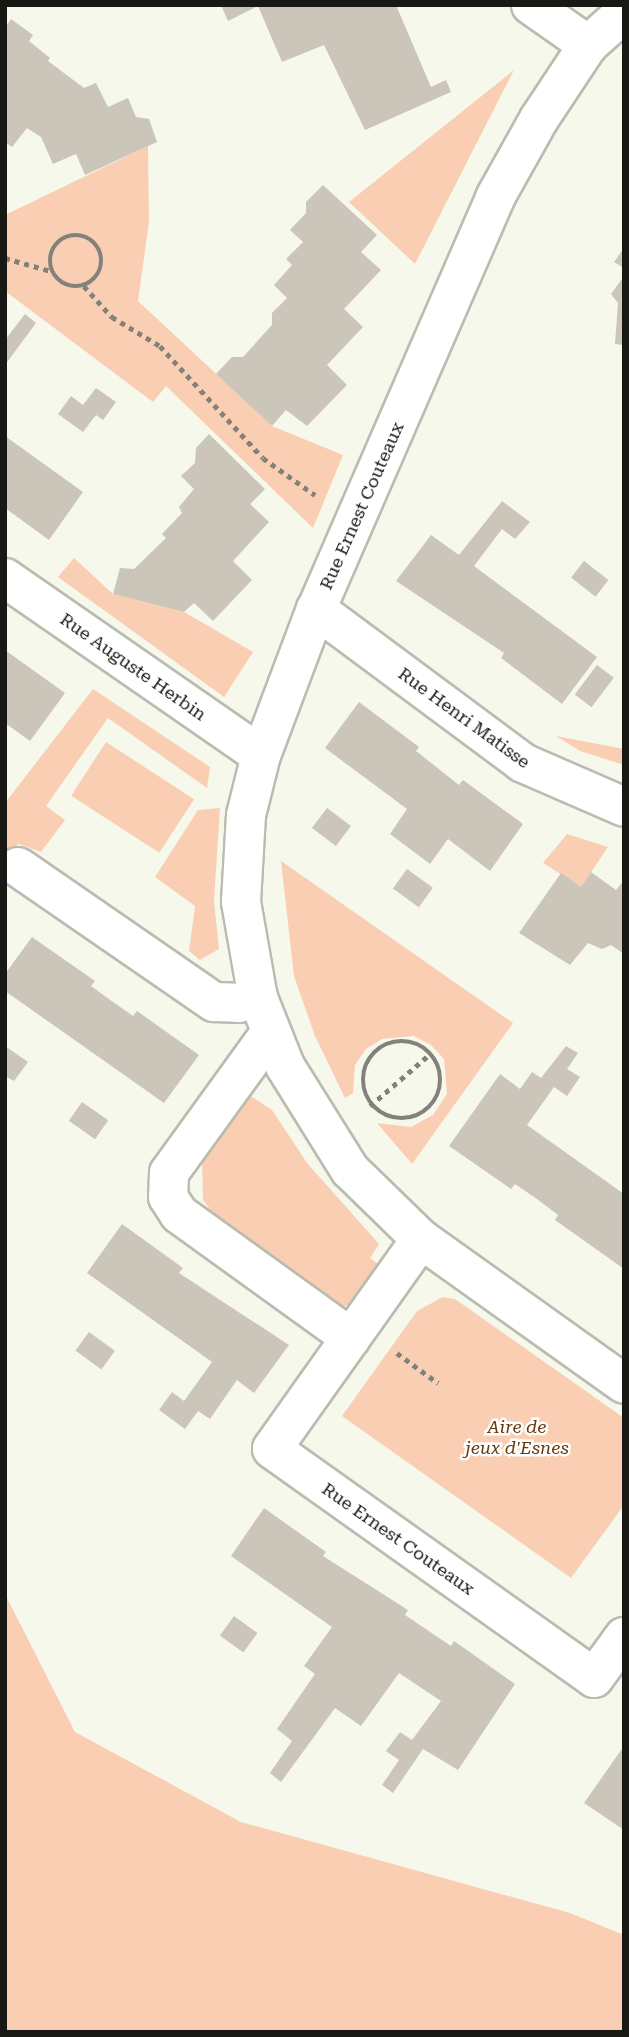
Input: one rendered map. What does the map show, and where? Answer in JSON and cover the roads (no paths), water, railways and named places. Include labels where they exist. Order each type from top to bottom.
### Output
[{"type":"street","points":[[531,5],[588,45]]},
{"type":"street","name":"Rue Ernest Couteaux","points":[[624,13],[588,45],[539,119],[496,196],[316,609],[261,755],[246,815],[241,902],[265,1015],[325,1136],[350,1170],[421,1239],[624,1384]]},
{"type":"street","name":"Rue Auguste Herbin","points":[[5,578],[261,755]]},
{"type":"street","name":"Rue Henri Matisse","points":[[316,609],[523,763],[624,807]]},
{"type":"street","points":[[18,867],[214,1002],[238,1003],[265,1015],[169,1173],[168,1197],[179,1214],[351,1338]]},
{"type":"street","name":"Rue Ernest Couteaux","points":[[421,1239],[272,1449],[594,1678],[624,1637]]},
{"type":"park label","name":"Aire de jeux d'Esnes","points":[[517,1438]]}]
